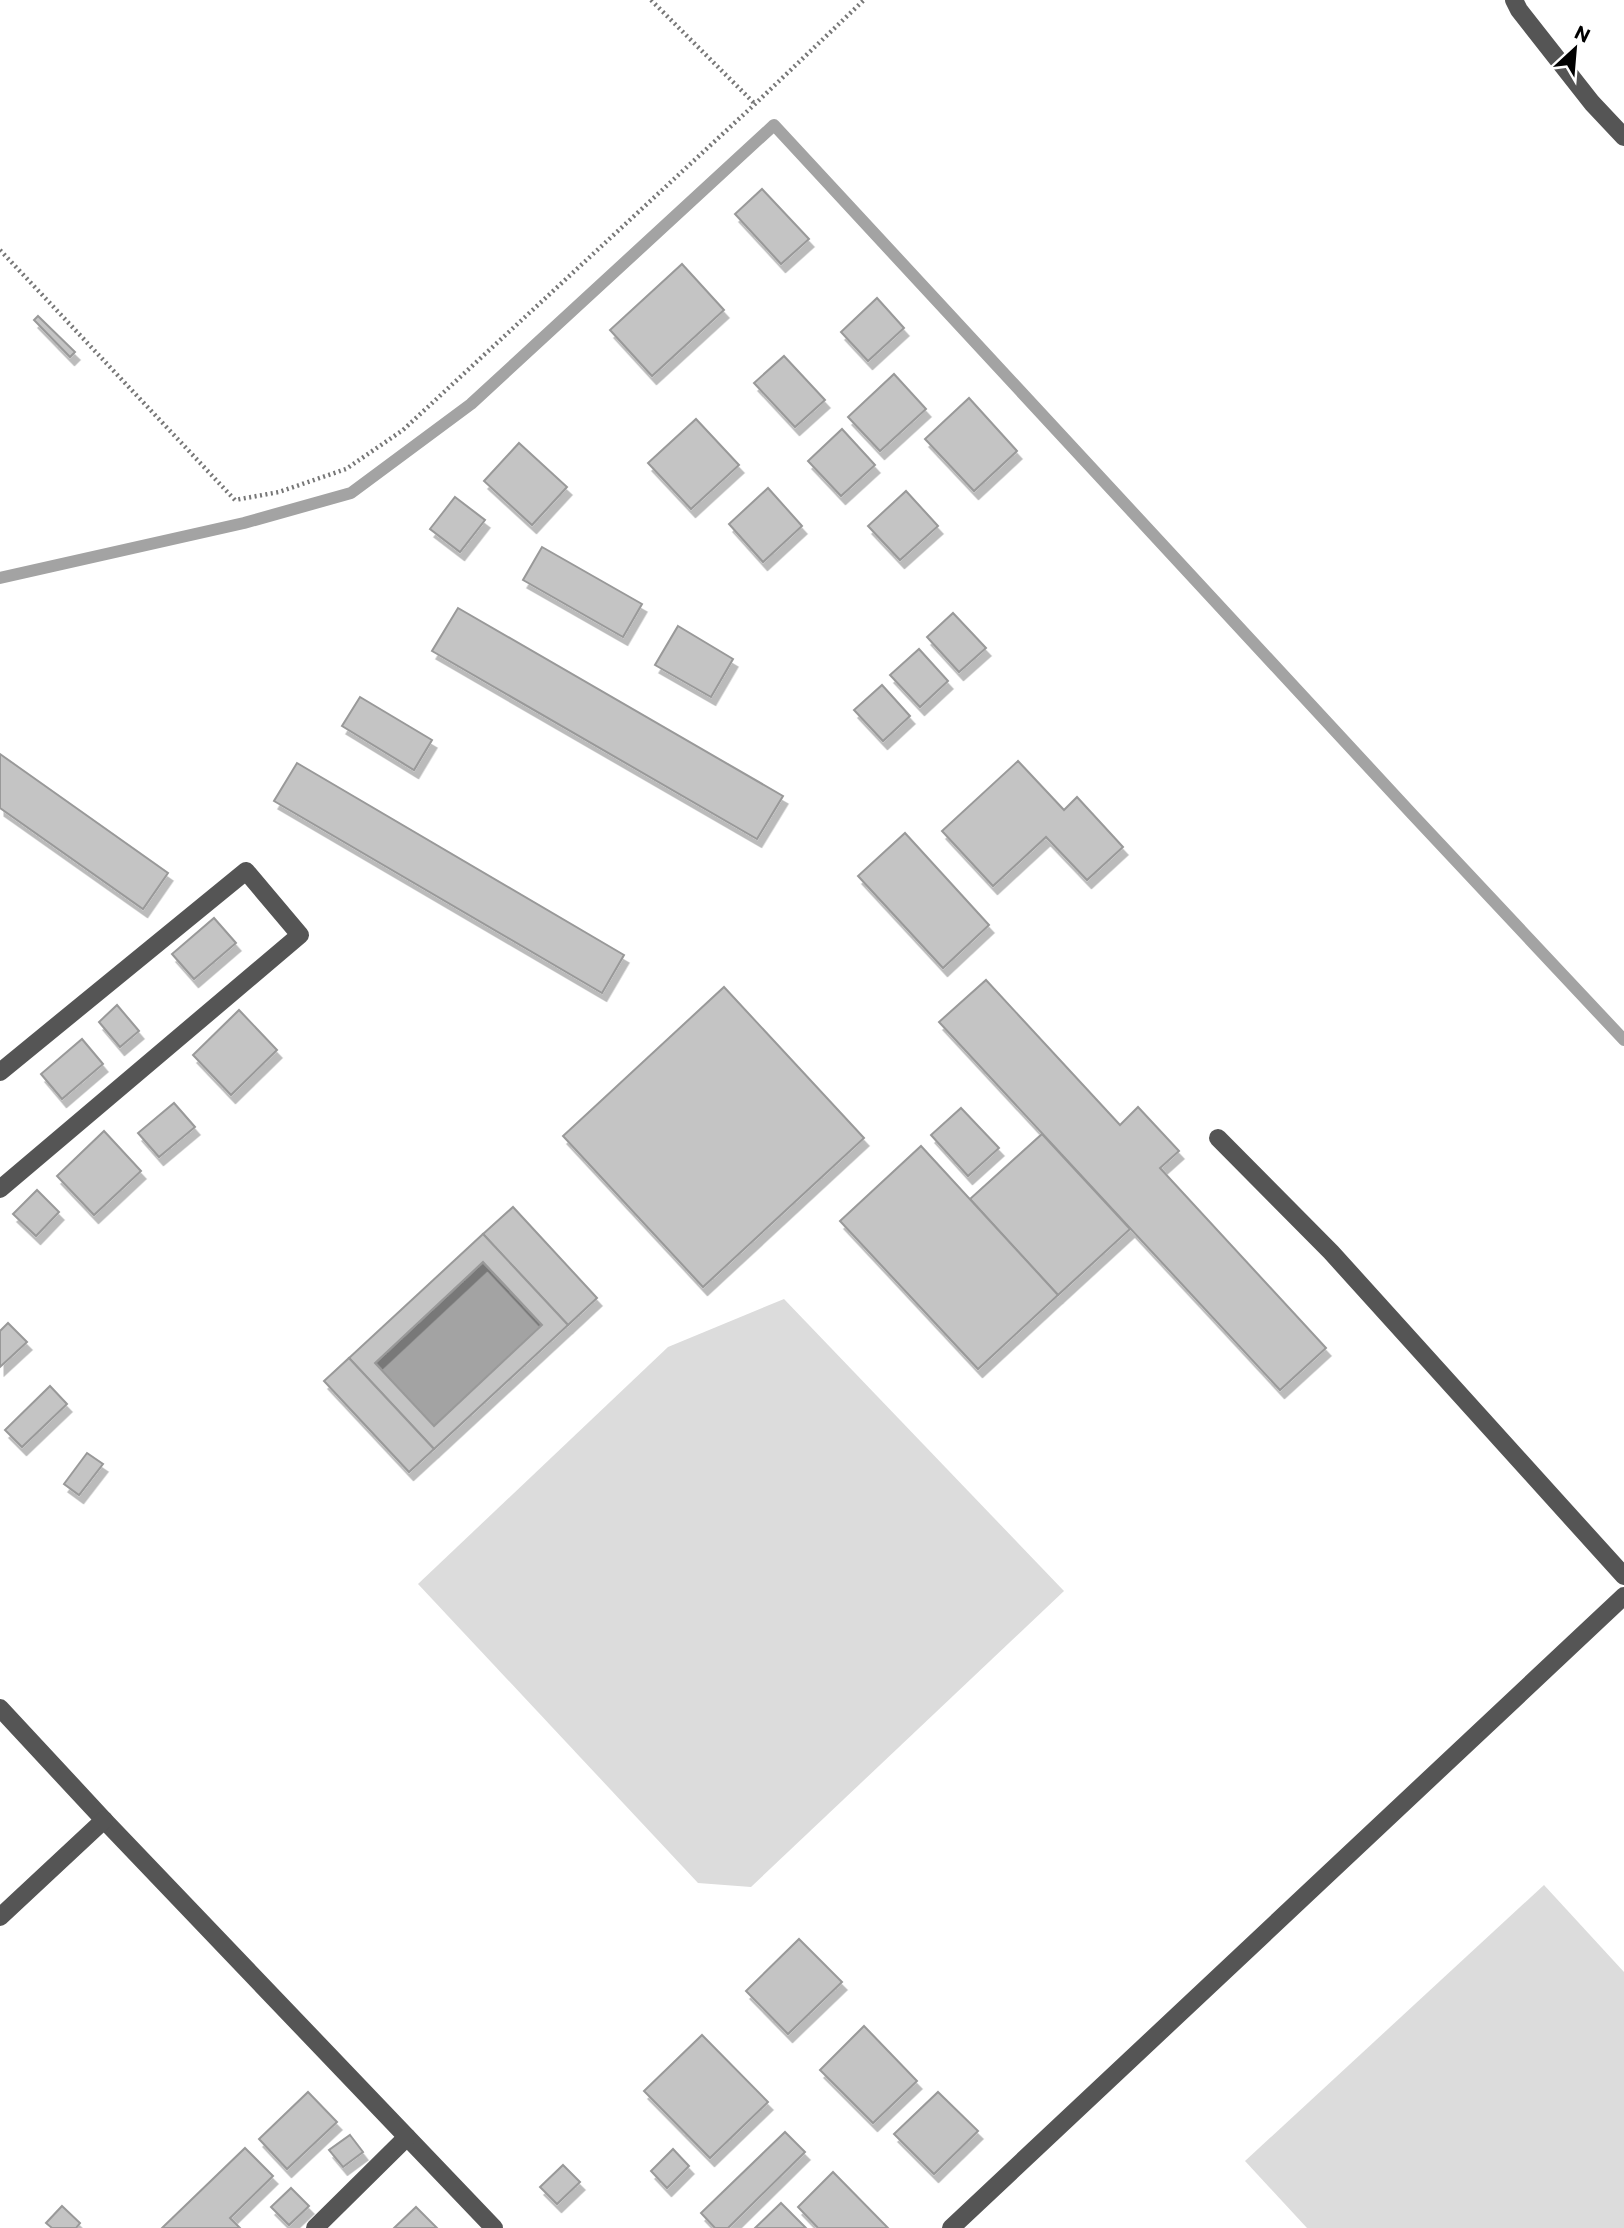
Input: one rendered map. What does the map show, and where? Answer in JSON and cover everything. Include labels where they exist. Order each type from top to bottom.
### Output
[{"type":"street","points":[[1514,0],[1592,103],[1624,137]]},
{"type":"street","points":[[0,1072],[246,871],[300,935],[0,1189]]},
{"type":"street","points":[[1218,1138],[1331,1252],[1624,1576]]},
{"type":"street","points":[[951,2228],[1624,1596]]},
{"type":"street","points":[[0,1708],[494,2228]]},
{"type":"street","points":[[0,1917],[104,1820]]},
{"type":"street","points":[[315,2228],[407,2137]]},
{"type":"path","points":[[651,0],[755,104]]},
{"type":"path","points":[[0,250],[235,500],[279,492],[346,469],[402,430],[864,0]]},
{"type":"shaded area","points":[[483,1262],[542,1325],[434,1426],[375,1363]]},
{"type":"shaded area","points":[[784,1299],[1064,1591],[751,1887],[698,1883],[418,1584],[668,1347]]},
{"type":"shaded area","points":[[1544,1885],[1624,1972],[1624,2228],[1307,2228],[1245,2161]]},
{"type":"building","points":[[762,189],[809,239],[781,264],[735,214]]},
{"type":"building","points":[[682,264],[724,310],[652,376],[610,330]]},
{"type":"building","points":[[877,298],[904,328],[868,361],[841,332]]},
{"type":"building","points":[[38,316],[75,352],[70,357],[34,320]]},
{"type":"building","points":[[784,356],[825,400],[795,427],[754,383]]},
{"type":"building","points":[[894,374],[926,409],[880,451],[848,417]]},
{"type":"building","points":[[969,398],[1017,451],[974,491],[925,439]]},
{"type":"building","points":[[696,419],[739,465],[691,509],[648,463]]},
{"type":"building","points":[[842,429],[875,465],[841,496],[808,461]]},
{"type":"building","points":[[519,443],[567,487],[532,525],[484,481]]},
{"type":"building","points":[[768,488],[802,526],[763,562],[729,524]]},
{"type":"building","points":[[906,491],[938,526],[900,560],[868,526]]},
{"type":"building","points":[[455,497],[485,520],[460,552],[430,529]]},
{"type":"building","points":[[542,547],[642,604],[623,637],[523,580]]},
{"type":"building","points":[[458,608],[783,796],[757,839],[432,651]]},
{"type":"building","points":[[953,613],[986,648],[959,672],[927,637]]},
{"type":"building","points":[[678,626],[733,659],[711,697],[655,665]]},
{"type":"building","points":[[919,649],[948,681],[920,707],[890,675]]},
{"type":"building","points":[[882,685],[910,716],[883,741],[854,710]]},
{"type":"building","points":[[360,697],[432,740],[414,770],[342,726]]},
{"type":"building","points":[[0,754],[168,873],[143,909],[0,808]]},
{"type":"building","points":[[1018,761],[1064,810],[1077,797],[1123,847],[1087,880],[1046,837],[993,886],[942,831]]},
{"type":"building","points":[[297,763],[624,955],[602,993],[274,801]]},
{"type":"building","points":[[905,833],[989,925],[943,968],[858,876]]},
{"type":"building","points":[[214,918],[236,943],[194,979],[172,954]]},
{"type":"building","points":[[986,980],[1120,1125],[1138,1107],[1179,1151],[1160,1168],[1326,1348],[1280,1390],[939,1022]]},
{"type":"building","points":[[724,987],[864,1138],[703,1287],[563,1136]]},
{"type":"building","points":[[117,1005],[139,1031],[120,1047],[99,1022]]},
{"type":"building","points":[[239,1010],[277,1050],[231,1095],[193,1055]]},
{"type":"building","points":[[82,1039],[103,1064],[62,1099],[41,1074]]},
{"type":"building","points":[[174,1103],[195,1127],[159,1157],[138,1133]]},
{"type":"building","points":[[961,1108],[999,1148],[968,1176],[931,1135]]},
{"type":"building","points":[[104,1131],[141,1171],[94,1215],[57,1176]]},
{"type":"building","points":[[1042,1134],[1130,1229],[1058,1295],[970,1199]]},
{"type":"building","points":[[921,1146],[1058,1295],[978,1369],[840,1221]]},
{"type":"building","points":[[37,1190],[59,1212],[36,1236],[13,1214]]},
{"type":"building","points":[[513,1207],[597,1298],[568,1325],[483,1234]]},
{"type":"building","points":[[483,1234],[568,1325],[434,1449],[349,1358]],"holes":[[[483,1262],[542,1325],[434,1426],[375,1363]]]},
{"type":"building","points":[[8,1323],[27,1342],[0,1367],[0,1331]]},
{"type":"building","points":[[349,1358],[434,1449],[409,1472],[324,1381]]},
{"type":"building","points":[[50,1386],[67,1404],[22,1447],[5,1430]]},
{"type":"building","points":[[87,1453],[103,1464],[79,1495],[64,1484]]},
{"type":"building","points":[[799,1939],[842,1982],[788,2034],[746,1991]]},
{"type":"building","points":[[864,2026],[917,2081],[873,2123],[820,2070]]},
{"type":"building","points":[[702,2035],[768,2102],[710,2158],[644,2091]]},
{"type":"building","points":[[308,2092],[337,2122],[287,2169],[259,2139]]},
{"type":"building","points":[[938,2092],[978,2131],[934,2174],[894,2134]]},
{"type":"building","points":[[785,2132],[805,2152],[728,2228],[715,2228],[701,2213]]},
{"type":"building","points":[[350,2135],[363,2152],[343,2167],[329,2150]]},
{"type":"building","points":[[245,2148],[273,2176],[230,2218],[240,2228],[162,2228]]},
{"type":"building","points":[[673,2149],[689,2166],[667,2188],[651,2171]]},
{"type":"building","points":[[563,2165],[580,2182],[557,2204],[540,2187]]},
{"type":"building","points":[[833,2172],[888,2228],[818,2228],[798,2207]]},
{"type":"building","points":[[291,2188],[309,2206],[289,2225],[271,2207]]},
{"type":"building","points":[[781,2203],[806,2228],[755,2228]]},
{"type":"building","points":[[62,2206],[80,2223],[76,2228],[52,2228],[46,2223]]},
{"type":"building","points":[[416,2207],[437,2228],[394,2228]]},
{"type":"waterway","points":[[0,578],[244,523],[351,493],[471,404],[774,125],[1624,1040]]}]
